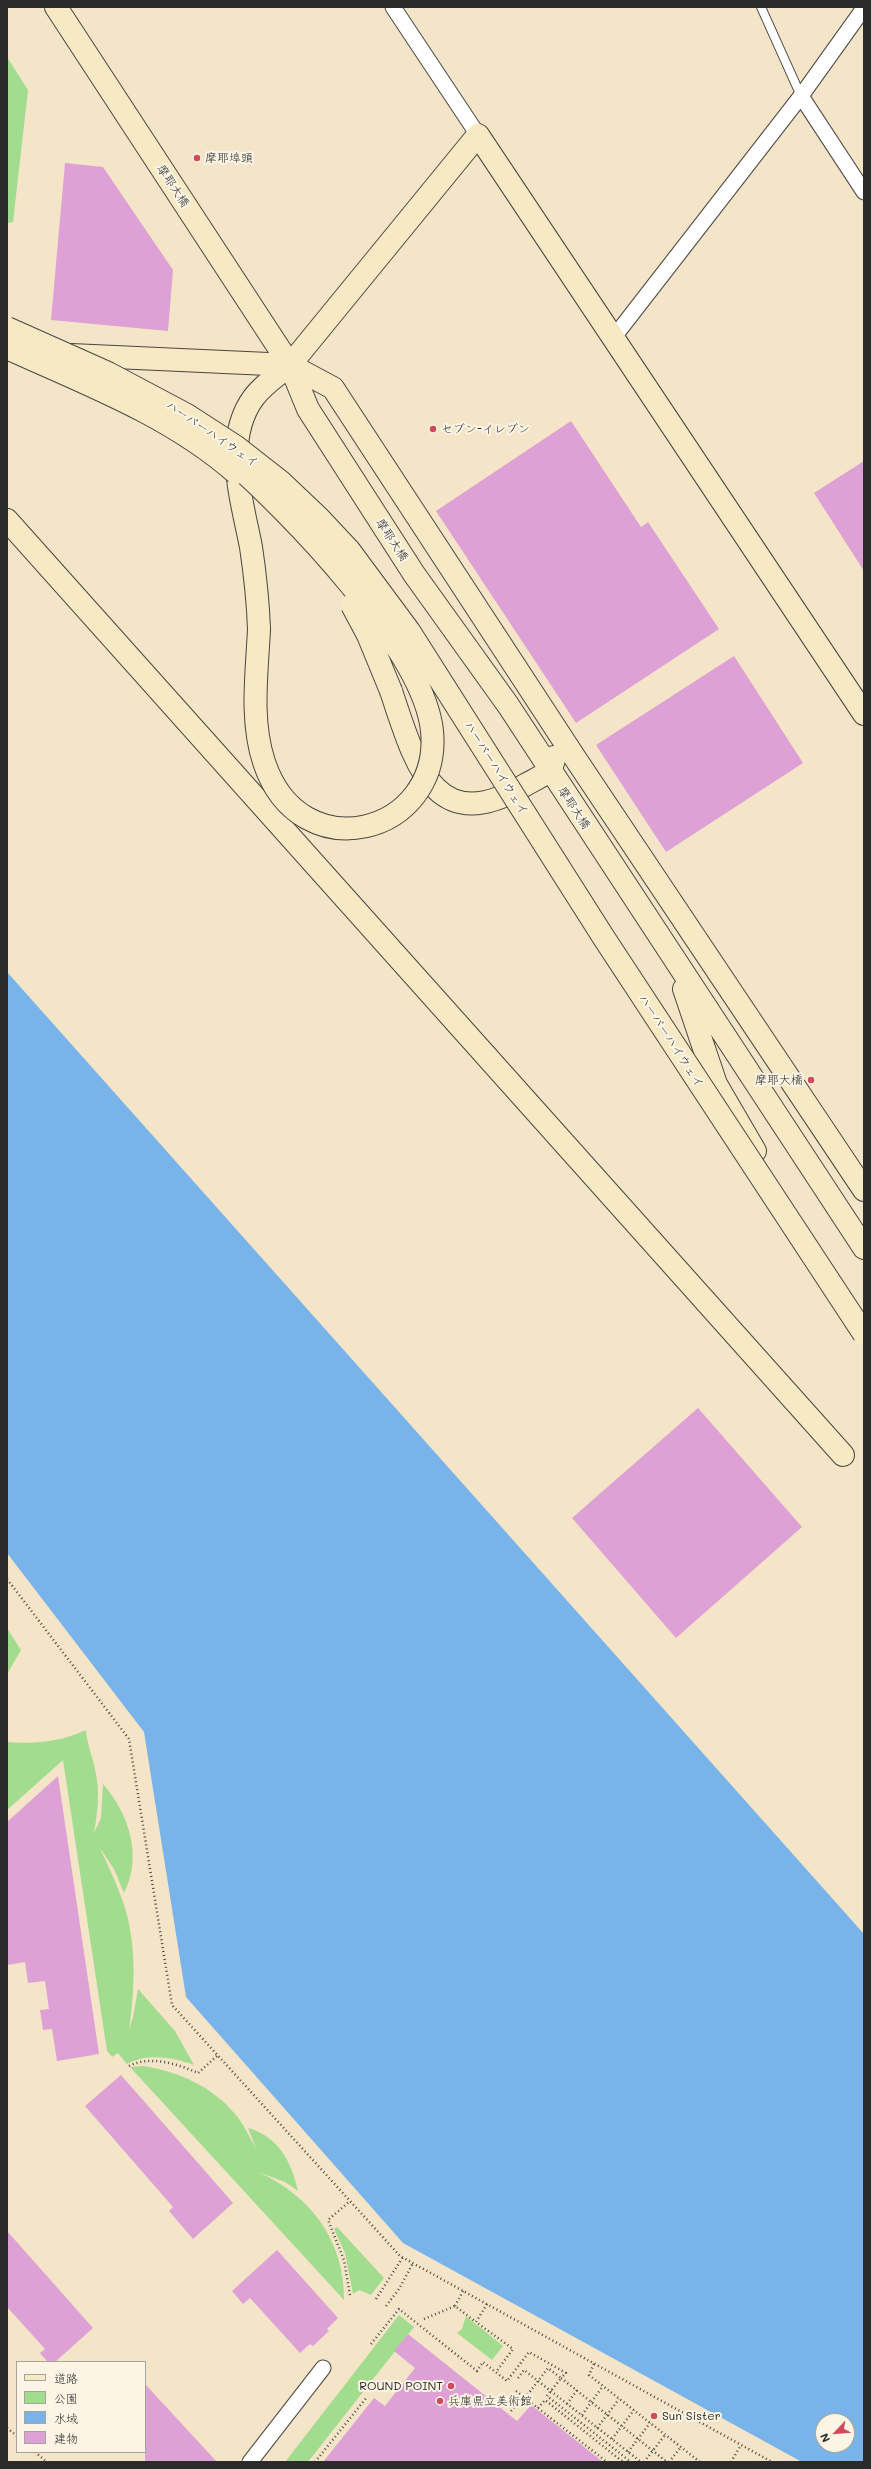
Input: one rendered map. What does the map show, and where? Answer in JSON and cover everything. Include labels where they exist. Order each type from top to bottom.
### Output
[{"type":"street","name":"摩耶大橋","points":[[56,7],[290,365],[308,409],[414,574],[508,705],[549,771],[864,1248]]},
{"type":"street","points":[[393,7],[864,714]]},
{"type":"street","points":[[614,337],[800,96],[864,8]]},
{"type":"street","points":[[800,96],[864,192]]},
{"type":"street","points":[[7,340],[160,411],[215,447],[242,470],[324,554],[396,647],[419,687],[430,718],[432,746],[427,771],[414,794],[394,813],[369,826],[356,829],[328,828],[300,815],[277,792],[264,763],[257,732],[259,629],[255,576],[238,474],[237,452],[239,431],[245,414],[254,397],[290,365],[478,135]]},
{"type":"street","name":"ハーバーハイウェイ","points":[[7,316],[116,364],[207,415],[285,470],[323,506],[356,542],[388,582],[421,630],[614,935],[864,1313]]},
{"type":"street","name":"ハーバーハイウェイ","points":[[7,328],[108,373],[193,419],[235,446],[281,482],[319,518],[349,550],[409,632],[604,938],[864,1334]]},
{"type":"street","points":[[7,349],[88,357],[290,365]]},
{"type":"street","points":[[7,349],[157,417],[189,436],[231,468],[264,500],[330,573],[362,625],[391,691],[408,740],[421,770],[430,782],[449,798],[470,804],[492,802],[506,796],[549,771],[554,763],[554,746],[459,603],[428,532]]},
{"type":"street","name":"摩耶大橋","points":[[290,365],[334,388],[864,1190]]},
{"type":"street","points":[[7,520],[843,1456]]},
{"type":"street","points":[[675,961],[716,1084],[839,1291],[864,1343]]},
{"type":"street","points":[[250,2462],[323,2368]]},
{"type":"lane","points":[[761,7],[800,96]]},
{"type":"path","points":[[7,1579],[129,1739],[172,2005],[350,2201],[403,2257],[741,2445],[766,2461],[772,2462]]},
{"type":"path","points":[[129,2066],[138,2062],[162,2062],[198,2073],[218,2055]]},
{"type":"path","points":[[350,2201],[328,2220],[347,2270],[350,2296]]},
{"type":"path","points":[[376,2299],[403,2257]]},
{"type":"path","points":[[386,2306],[399,2289],[413,2263]]},
{"type":"path","points":[[424,2318],[455,2306],[463,2291]]},
{"type":"path","points":[[476,2322],[487,2304]]},
{"type":"path","points":[[455,2306],[513,2349],[496,2372]]},
{"type":"path","points":[[372,2344],[399,2308],[477,2371],[483,2362],[507,2381],[529,2352],[566,2373],[548,2396],[631,2462]]},
{"type":"path","points":[[594,2364],[589,2375],[681,2447],[695,2461],[700,2462]]},
{"type":"path","points":[[511,2411],[548,2368],[668,2462],[681,2447]]},
{"type":"path","points":[[518,2378],[524,2370],[642,2462],[665,2435]]},
{"type":"path","points":[[582,2415],[603,2386]]},
{"type":"path","points":[[567,2404],[577,2390]]},
{"type":"path","points":[[516,2391],[607,2462]]},
{"type":"path","points":[[315,2462],[367,2397]]},
{"type":"path","points":[[597,2428],[619,2399]]},
{"type":"path","points":[[538,2408],[545,2400],[623,2462]]},
{"type":"path","points":[[612,2439],[634,2410]]},
{"type":"path","points":[[628,2452],[650,2423]]},
{"type":"path","points":[[7,2428],[16,2435]]},
{"type":"path","points":[[596,2441],[599,2437]]},
{"type":"path","points":[[731,2462],[741,2445]]},
{"type":"path","points":[[36,2453],[47,2462]]},
{"type":"green space","points":[[7,57],[28,90],[13,222],[7,223]]},
{"type":"green space","points":[[7,1628],[21,1650],[7,1674]]},
{"type":"green space","points":[[86,1730],[88,1745],[98,1785],[94,1833],[101,1818],[103,1784],[120,1808],[126,1822],[133,1850],[130,1879],[124,1893],[114,1869],[100,1848],[121,1895],[131,1933],[134,1966],[133,1998],[129,2030],[138,1989],[175,2031],[194,2065],[160,2057],[143,2058],[127,2064],[118,2053],[112,2057],[107,2051],[63,1760],[7,1810],[7,1742],[28,1743],[57,1740]]},
{"type":"green space","points":[[143,2066],[156,2068],[181,2076],[193,2081],[216,2095],[238,2118],[256,2148],[248,2128],[268,2137],[276,2144],[292,2170],[298,2191],[285,2182],[258,2172],[294,2193],[321,2222],[331,2240],[338,2258],[343,2279],[344,2300],[130,2067]]},
{"type":"green space","points":[[337,2227],[384,2278],[371,2295],[359,2290],[353,2294],[345,2253],[334,2229]]},
{"type":"green space","points":[[399,2315],[414,2327],[308,2462],[285,2462]]},
{"type":"green space","points":[[466,2316],[503,2346],[492,2360],[457,2333],[462,2329]]},
{"type":"water","points":[[7,972],[864,1934],[864,2462],[802,2462],[403,2243],[186,1997],[144,1732],[7,1553]]},
{"type":"building","points":[[65,163],[103,167],[173,270],[168,331],[51,320]]},
{"type":"building","points":[[571,421],[641,527],[648,522],[719,629],[576,723],[436,511]]},
{"type":"building","points":[[864,461],[864,571],[814,493]]},
{"type":"building","points":[[734,656],[803,763],[666,852],[596,745]]},
{"type":"building","points":[[698,1408],[802,1527],[676,1638],[572,1518]]},
{"type":"building","points":[[58,1776],[99,2054],[57,2061],[52,2029],[43,2030],[40,2010],[49,2009],[45,1981],[28,1983],[25,1962],[7,1965],[7,1822]]},
{"type":"building","points":[[121,2075],[233,2203],[193,2239],[169,2211],[173,2207],[85,2106]]},
{"type":"building","points":[[7,2231],[93,2328],[56,2361],[47,2361],[40,2353],[45,2349],[7,2307]]},
{"type":"building","points":[[277,2250],[338,2318],[327,2329],[329,2331],[313,2346],[310,2344],[300,2353],[250,2298],[243,2304],[232,2291]]},
{"type":"building","name":"兵庫県立美術館","points":[[408,2334],[517,2421],[531,2405],[603,2462],[323,2462],[374,2398],[385,2406],[415,2368],[394,2351]]},
{"type":"building","points":[[146,2385],[217,2462],[145,2462],[146,2453]]},
{"type":"place","name":"摩耶埠頭","points":[[197,158]]},
{"type":"place","name":"セブン-イレブン","points":[[433,429]]},
{"type":"place","name":"摩耶大橋","points":[[811,1080]]},
{"type":"place","name":"ROUND POINT","points":[[451,2386]]},
{"type":"place","name":"兵庫県立美術館","points":[[440,2401]]},
{"type":"place","name":"Sun Sister","points":[[654,2416]]}]
